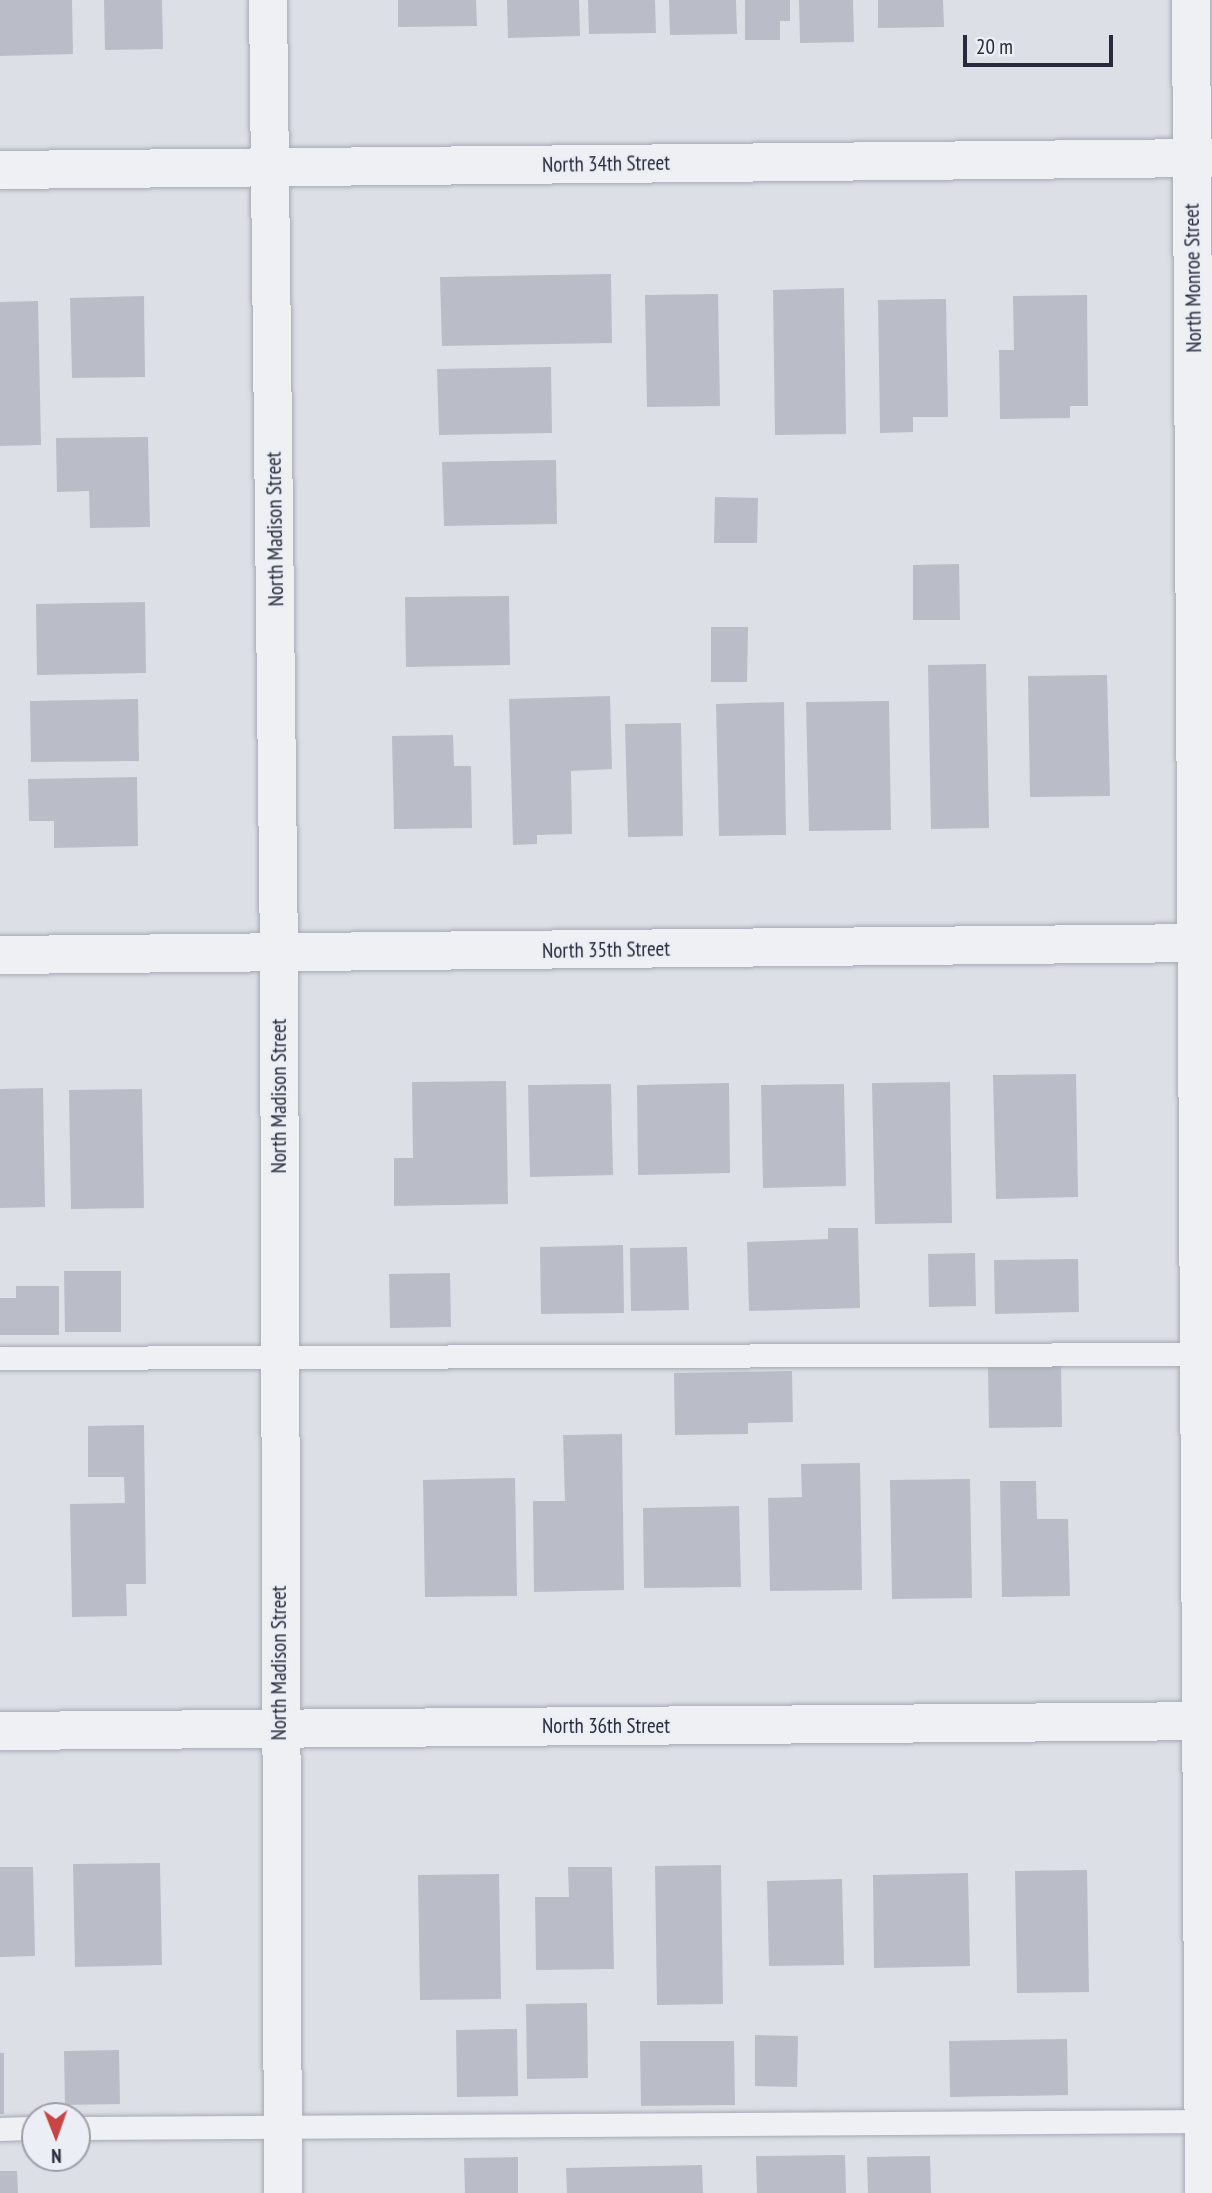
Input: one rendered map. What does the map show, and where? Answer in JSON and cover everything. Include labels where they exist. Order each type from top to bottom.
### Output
[{"type":"street","name":"North Madison Street","points":[[268,0],[279,954],[283,2193]]},
{"type":"street","name":"North Monroe Street","points":[[1191,0],[1202,158],[1208,2121],[1204,2193]]},
{"type":"street","name":"North 34th Street","points":[[0,170],[1202,158]]},
{"type":"street","name":"North 35th Street","points":[[0,955],[1205,943]]},
{"type":"street","name":"North 36th Street","points":[[0,1731],[1205,1721]]},
{"type":"lane","points":[[0,1358],[1205,1354]]},
{"type":"lane","points":[[91,2128],[1208,2121]]},
{"type":"lane","points":[[0,2129],[21,2128]]},
{"type":"building","points":[[0,0],[72,0],[73,54],[0,56]]},
{"type":"building","points":[[104,0],[162,0],[163,49],[105,50]]},
{"type":"building","points":[[398,0],[476,0],[477,26],[398,27]]},
{"type":"building","points":[[507,0],[579,0],[580,36],[508,38]]},
{"type":"building","points":[[588,0],[655,0],[656,33],[589,34]]},
{"type":"building","points":[[669,0],[736,0],[737,34],[670,35]]},
{"type":"building","points":[[745,0],[790,0],[790,21],[780,21],[780,40],[745,40]]},
{"type":"building","points":[[799,0],[853,0],[854,42],[800,43]]},
{"type":"building","points":[[878,0],[943,0],[944,27],[878,28]]},
{"type":"building","points":[[611,274],[612,343],[442,346],[440,277]]},
{"type":"building","points":[[844,288],[846,434],[775,435],[773,290]]},
{"type":"building","points":[[718,294],[720,406],[647,407],[645,295]]},
{"type":"building","points":[[1087,295],[1088,406],[1070,406],[1070,418],[1000,419],[999,350],[1014,350],[1013,296]]},
{"type":"building","points":[[144,296],[145,377],[72,378],[70,298]]},
{"type":"building","points":[[946,299],[948,417],[913,417],[913,432],[880,433],[878,300]]},
{"type":"building","points":[[38,301],[41,445],[0,446],[0,302]]},
{"type":"building","points":[[551,367],[552,433],[439,435],[437,369]]},
{"type":"building","points":[[148,437],[150,527],[90,528],[89,491],[57,492],[56,438]]},
{"type":"building","points":[[556,460],[557,524],[444,526],[442,462]]},
{"type":"building","points":[[715,497],[758,498],[757,543],[714,543]]},
{"type":"building","points":[[959,564],[960,620],[913,620],[913,565]]},
{"type":"building","points":[[509,596],[510,665],[406,667],[405,597]]},
{"type":"building","points":[[145,602],[146,673],[37,675],[36,604]]},
{"type":"building","points":[[711,627],[748,627],[747,682],[711,682]]},
{"type":"building","points":[[986,664],[989,828],[931,829],[928,665]]},
{"type":"building","points":[[1107,675],[1110,796],[1030,797],[1028,676]]},
{"type":"building","points":[[610,696],[612,769],[571,771],[572,834],[537,835],[537,844],[513,845],[509,699]]},
{"type":"building","points":[[138,699],[139,761],[31,762],[30,701]]},
{"type":"building","points":[[889,701],[891,830],[809,831],[806,702]]},
{"type":"building","points":[[784,702],[786,835],[719,836],[716,704]]},
{"type":"building","points":[[681,723],[683,836],[628,837],[625,724]]},
{"type":"building","points":[[453,735],[454,766],[471,766],[472,828],[394,829],[392,736]]},
{"type":"building","points":[[137,777],[138,846],[54,848],[54,821],[29,821],[28,779]]},
{"type":"building","points":[[1076,1074],[1078,1197],[996,1199],[993,1075]]},
{"type":"building","points":[[506,1081],[508,1204],[394,1206],[394,1158],[413,1158],[412,1082]]},
{"type":"building","points":[[950,1082],[952,1223],[875,1224],[872,1083]]},
{"type":"building","points":[[729,1083],[730,1173],[638,1175],[637,1085]]},
{"type":"building","points":[[611,1084],[613,1175],[530,1177],[528,1085]]},
{"type":"building","points":[[844,1084],[846,1186],[763,1188],[761,1085]]},
{"type":"building","points":[[43,1088],[45,1207],[0,1208],[0,1089]]},
{"type":"building","points":[[142,1089],[144,1208],[71,1209],[69,1090]]},
{"type":"building","points":[[828,1228],[858,1228],[860,1308],[749,1311],[747,1242],[828,1239]]},
{"type":"building","points":[[623,1245],[624,1313],[541,1314],[540,1247]]},
{"type":"building","points":[[687,1247],[689,1310],[631,1311],[630,1248]]},
{"type":"building","points":[[975,1253],[976,1306],[929,1307],[928,1254]]},
{"type":"building","points":[[1078,1259],[1079,1312],[995,1314],[994,1260]]},
{"type":"building","points":[[64,1271],[121,1271],[121,1332],[65,1332]]},
{"type":"building","points":[[450,1273],[451,1327],[390,1328],[389,1274]]},
{"type":"building","points":[[16,1286],[59,1286],[59,1335],[0,1335],[0,1298],[16,1298]]},
{"type":"building","points":[[1061,1365],[1062,1427],[989,1428],[988,1366]]},
{"type":"building","points":[[792,1371],[793,1422],[748,1423],[748,1434],[675,1435],[674,1373]]},
{"type":"building","points":[[144,1425],[146,1584],[126,1584],[127,1616],[72,1617],[70,1504],[125,1503],[124,1477],[88,1477],[88,1426]]},
{"type":"building","points":[[622,1434],[624,1590],[534,1592],[533,1501],[565,1501],[563,1435]]},
{"type":"building","points":[[860,1463],[862,1590],[770,1591],[768,1498],[802,1497],[801,1464]]},
{"type":"building","points":[[515,1478],[517,1596],[425,1597],[423,1480]]},
{"type":"building","points":[[970,1479],[972,1598],[892,1599],[890,1480]]},
{"type":"building","points":[[1000,1481],[1036,1481],[1037,1519],[1068,1519],[1070,1596],[1002,1597]]},
{"type":"building","points":[[739,1506],[741,1587],[644,1588],[643,1508]]},
{"type":"building","points":[[160,1863],[162,1965],[75,1967],[73,1864]]},
{"type":"building","points":[[721,1865],[723,2004],[657,2005],[655,1866]]},
{"type":"building","points":[[0,1867],[33,1867],[35,1956],[0,1957]]},
{"type":"building","points":[[568,1867],[612,1867],[614,1969],[536,1970],[535,1897],[569,1897]]},
{"type":"building","points":[[1087,1870],[1089,1992],[1017,1993],[1015,1871]]},
{"type":"building","points":[[968,1873],[970,1966],[874,1968],[873,1875]]},
{"type":"building","points":[[499,1874],[501,1999],[420,2000],[418,1875]]},
{"type":"building","points":[[842,1879],[844,1965],[769,1966],[767,1881]]},
{"type":"building","points":[[587,2003],[588,2078],[527,2079],[526,2004]]},
{"type":"building","points":[[517,2029],[518,2096],[457,2097],[456,2030]]},
{"type":"building","points":[[755,2035],[798,2036],[797,2087],[755,2086]]},
{"type":"building","points":[[1067,2039],[1068,2095],[950,2097],[949,2041]]},
{"type":"building","points":[[640,2041],[734,2041],[735,2105],[641,2106]]},
{"type":"building","points":[[119,2050],[120,2104],[65,2102],[64,2051]]},
{"type":"building","points":[[0,2053],[4,2053],[4,2114],[0,2114]]},
{"type":"building","points":[[845,2155],[846,2193],[757,2193],[756,2156]]},
{"type":"building","points":[[930,2156],[931,2193],[868,2193],[867,2157]]},
{"type":"building","points":[[518,2157],[518,2193],[465,2193],[464,2158]]},
{"type":"building","points":[[702,2165],[703,2193],[567,2193],[566,2168]]},
{"type":"building","points":[[0,2171],[17,2171],[18,2193],[0,2193]]}]
